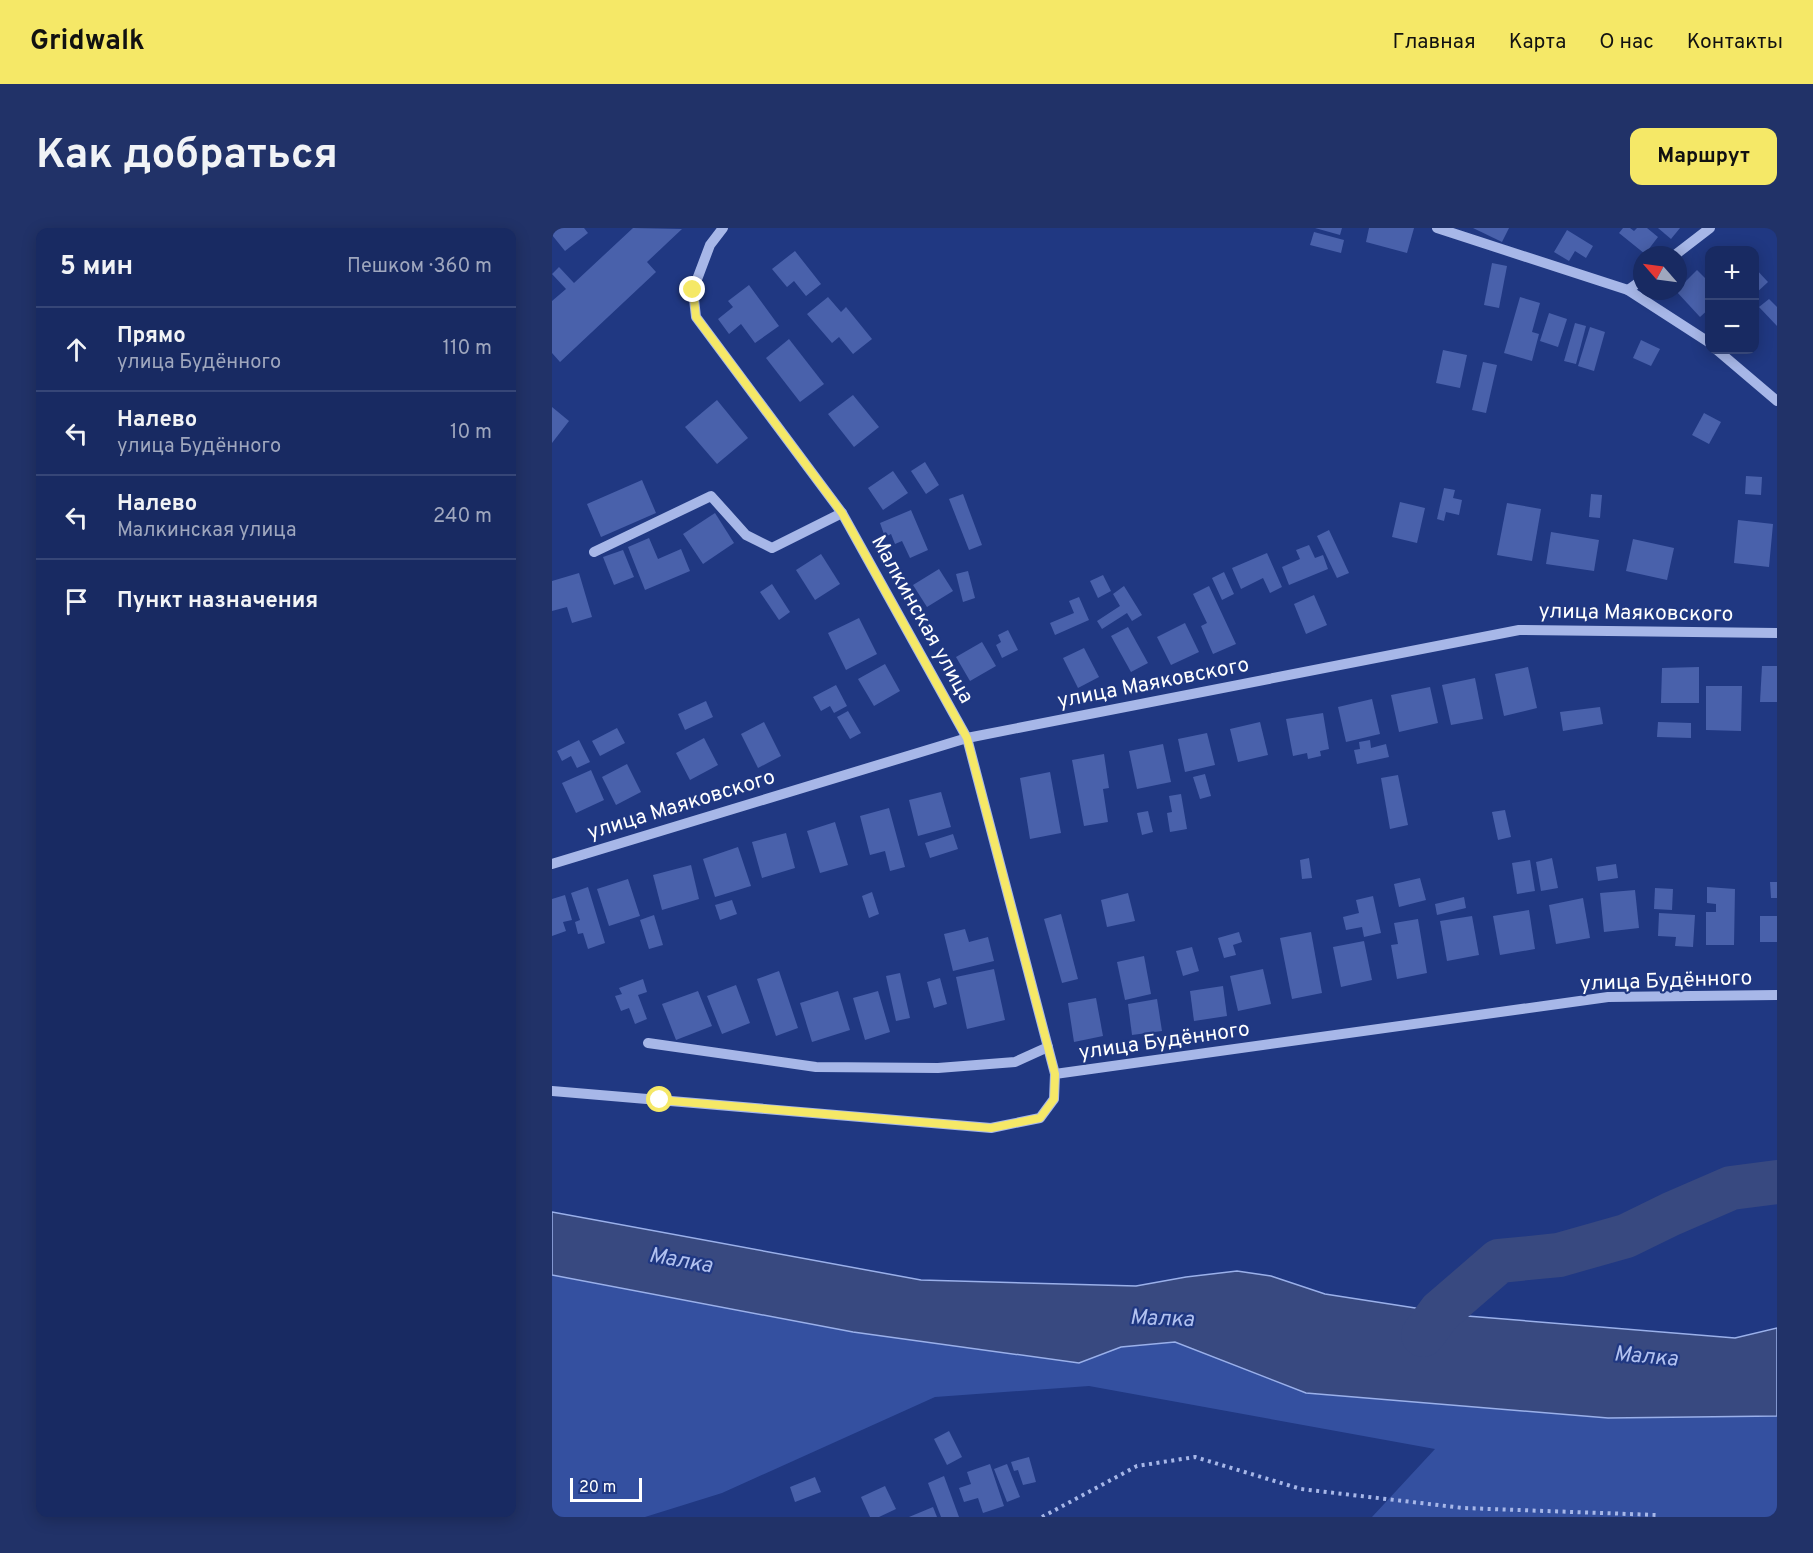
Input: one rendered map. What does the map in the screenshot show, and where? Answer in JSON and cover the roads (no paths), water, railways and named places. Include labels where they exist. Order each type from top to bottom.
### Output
[{"type":"street","name":"Малкинская улица","points":[[723,228],[710,245],[693,290],[696,317],[842,513],[967,738],[1055,1074]]},
{"type":"street","points":[[1437,228],[1628,290],[1705,340]]},
{"type":"street","points":[[1687,246],[1710,228]]},
{"type":"street","points":[[1628,290],[1633,286]]},
{"type":"street","points":[[1723,354],[1777,401]]},
{"type":"street","points":[[594,552],[711,496],[746,535],[772,548],[842,513]]},
{"type":"street","name":"улица Маяковского","points":[[552,864],[967,738],[1519,630],[1777,633]]},
{"type":"street","name":"улица Будённого","points":[[552,1091],[991,1128],[1040,1118],[1054,1099],[1055,1074],[1608,997],[1777,995]]},
{"type":"street","points":[[648,1043],[816,1067],[938,1068],[1015,1062],[1048,1047]]},
{"type":"water","name":"Малка","points":[[552,1212],[921,1280],[1136,1286],[1237,1271],[1271,1276],[1325,1294],[1467,1316],[1735,1338],[1777,1328],[1777,1416],[1608,1418],[1306,1393],[1175,1342],[1121,1347],[1079,1363],[853,1332],[552,1275]]},
{"type":"waterway","points":[[1423,1335],[1440,1312],[1499,1261],[1559,1255],[1626,1236],[1731,1188],[1777,1182]]}]
